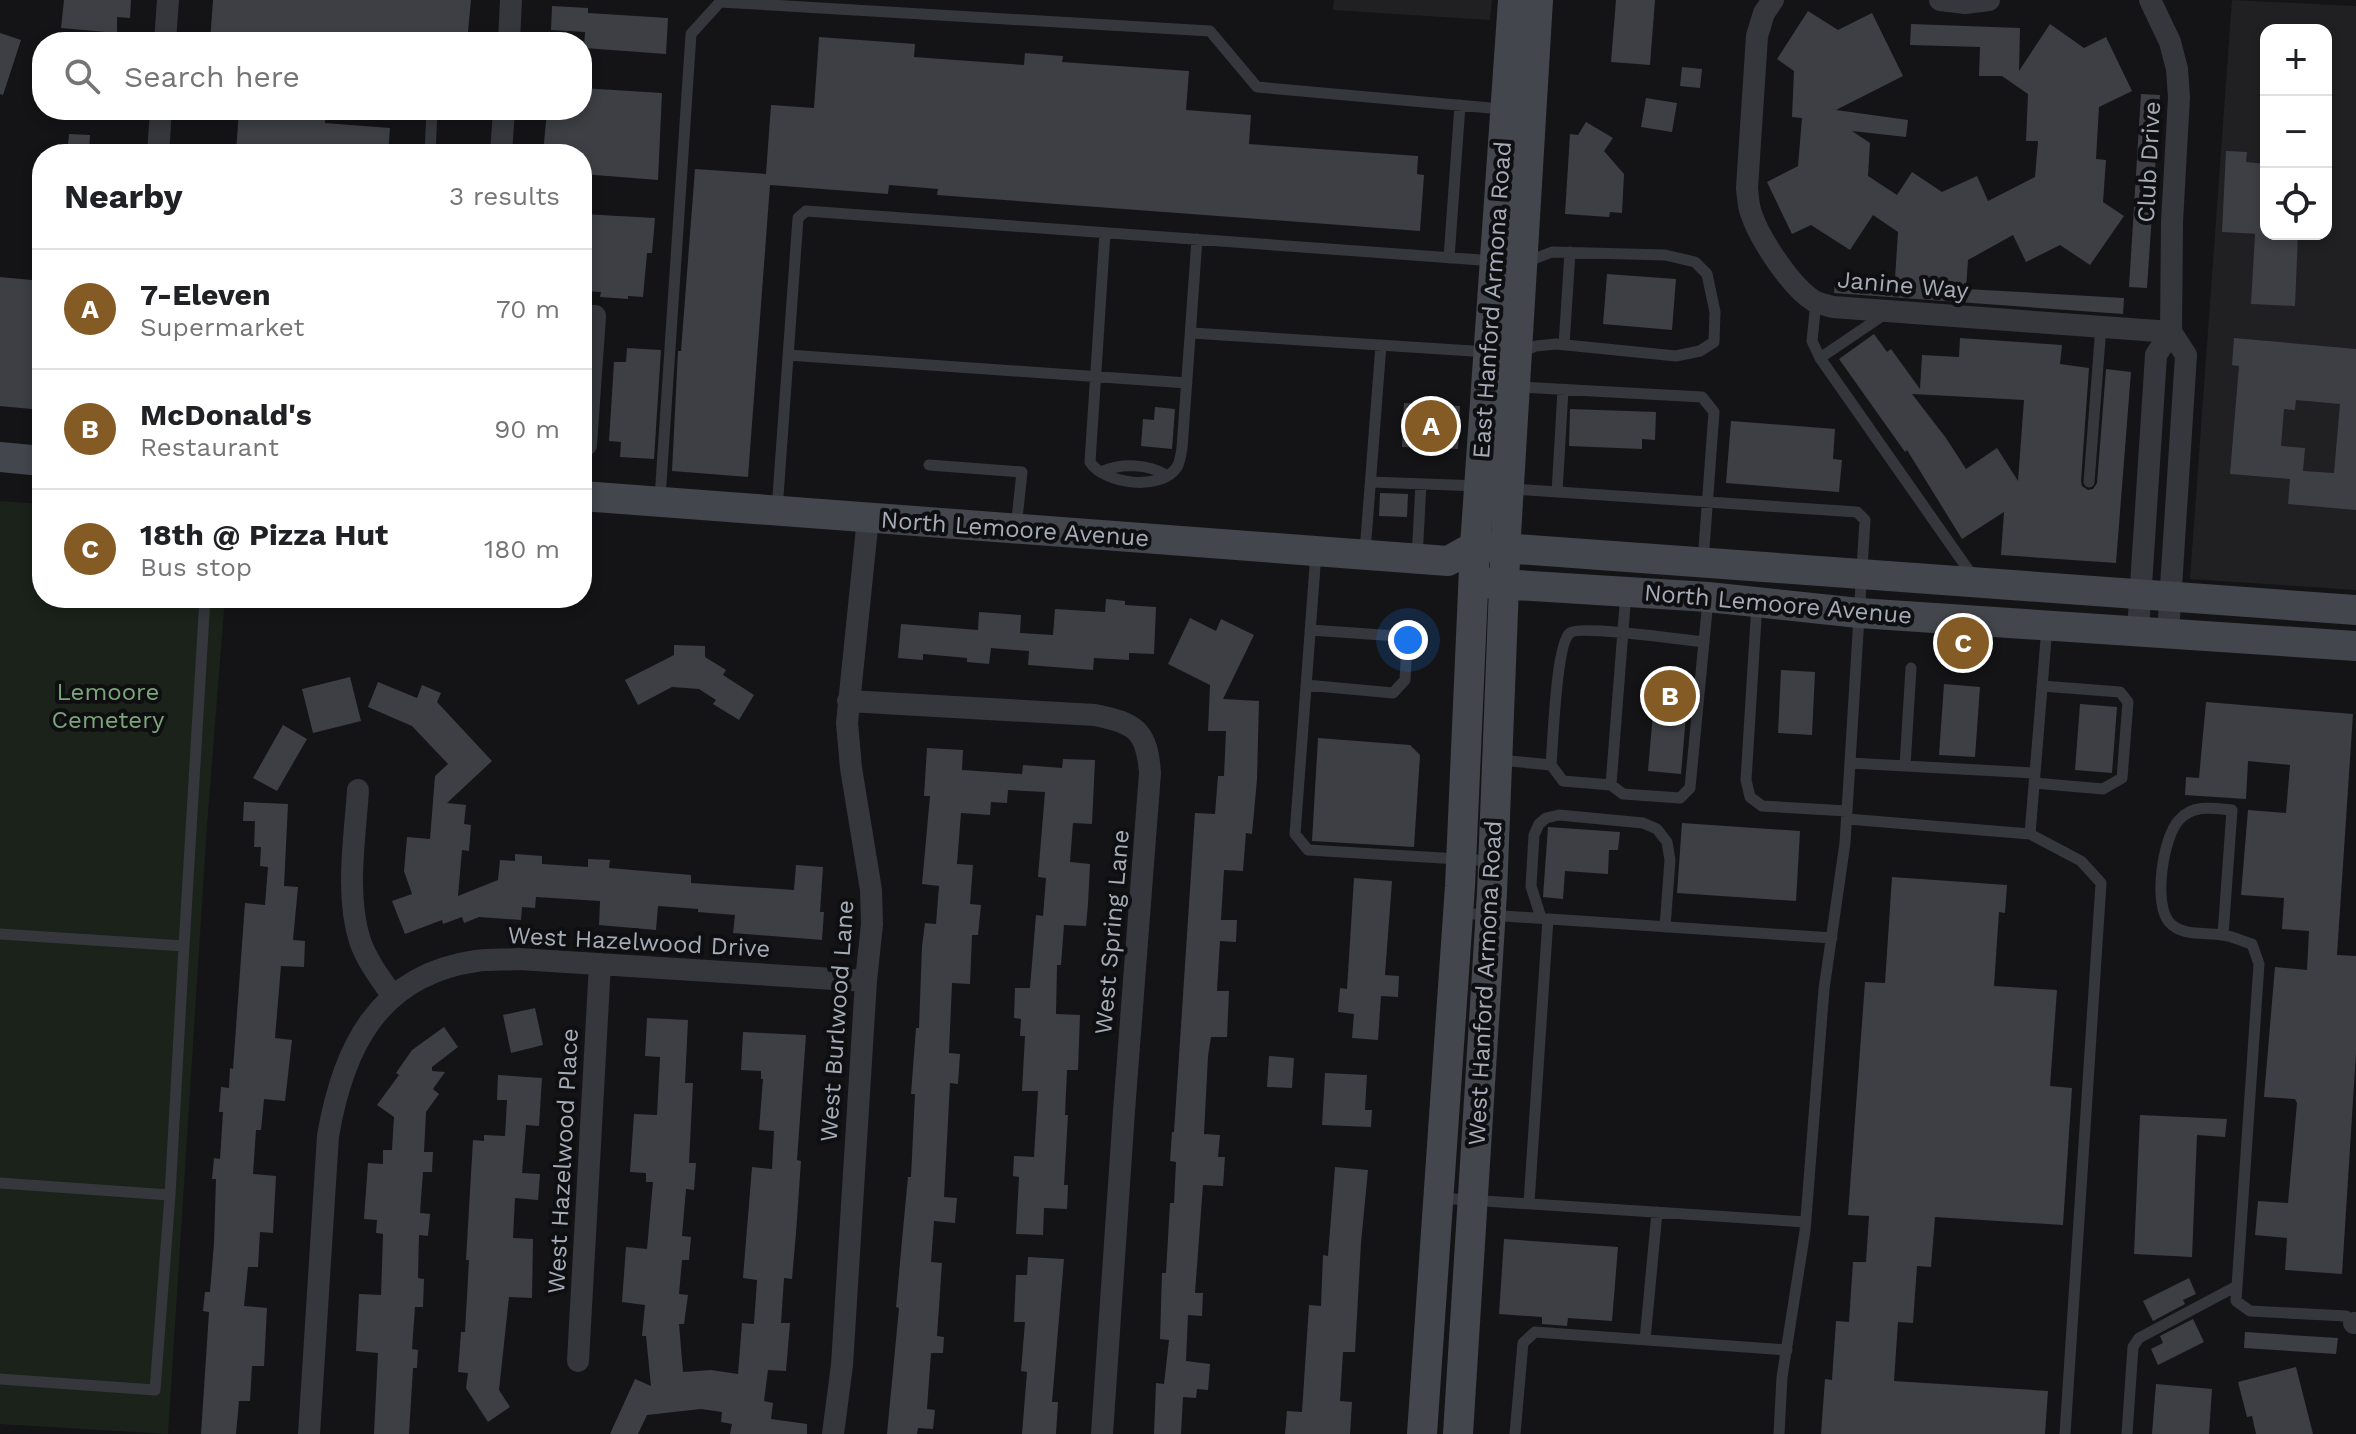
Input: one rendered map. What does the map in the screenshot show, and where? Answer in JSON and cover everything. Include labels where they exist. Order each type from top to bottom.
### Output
[{"type":"main road","name":"East Hanford Armona Road","points":[[1506,540],[1509,488],[1500,386],[1518,110],[1513,0]]},
{"type":"main road","name":"East Hanford Armona Road","points":[[1518,110],[1538,0]]},
{"type":"main road","name":"East Hanford Armona Road","points":[[1472,591],[1479,486],[1500,386]]},
{"type":"main road","points":[[0,457],[32,460]]},
{"type":"main road","name":"North Lemoore Avenue","points":[[592,497],[1448,561]]},
{"type":"main road","name":"North Lemoore Avenue","points":[[1475,546],[1506,540],[1702,563],[2356,610]]},
{"type":"main road","name":"West Hanford Armona Road","points":[[1458,1434],[1493,861],[1506,540]]},
{"type":"main road","points":[[1472,591],[1448,561],[1475,546]]},
{"type":"main road","points":[[1757,601],[1759,567]]},
{"type":"main road","name":"North Lemoore Avenue","points":[[1472,591],[1505,584],[1757,601],[1859,613],[2356,646]]},
{"type":"main road","name":"West Hanford Armona Road","points":[[1422,1434],[1458,913],[1472,591]]},
{"type":"main road","points":[[1465,756],[1497,759]]},
{"type":"street","points":[[166,32],[168,0]]},
{"type":"street","points":[[509,32],[511,0]]},
{"type":"street","name":"Janine Way","points":[[1773,0],[1764,13],[1757,36],[1747,188],[1749,209],[1755,225],[1786,272],[1816,302],[1833,307],[2171,332]]},
{"type":"street","points":[[1940,0],[1965,3],[1989,0]]},
{"type":"street","name":"Club Drive","points":[[2138,631],[2156,355],[2171,332],[2172,222],[2179,97],[2177,69],[2170,42],[2150,0]]},
{"type":"street","points":[[159,144],[160,120]]},
{"type":"street","points":[[502,144],[503,120]]},
{"type":"street","points":[[592,316],[595,316],[592,359]]},
{"type":"street","name":"Club Drive","points":[[2168,633],[2186,355],[2171,332]]},
{"type":"street","name":"West Burlwood Lane","points":[[833,1434],[842,1365],[872,924],[871,890],[851,768],[847,723],[868,518]]},
{"type":"street","name":"West Spring Lane","points":[[848,701],[1095,715],[1132,725],[1145,743],[1150,773],[1102,1434]]},
{"type":"street","points":[[358,790],[353,875],[355,918],[368,959],[392,995]]},
{"type":"street","name":"West Hazelwood Drive","points":[[309,1434],[328,1136],[333,1105],[353,1050],[366,1027],[392,995],[434,973],[476,961],[519,959],[866,981]]},
{"type":"street","name":"West Hazelwood Place","points":[[578,1361],[600,964]]},
{"type":"lane","points":[[660,502],[691,34],[720,2],[1210,31],[1257,87],[1518,110]]},
{"type":"lane","points":[[1449,258],[1460,105]]},
{"type":"lane","points":[[430,144],[432,120]]},
{"type":"lane","points":[[777,511],[798,218],[806,211],[1508,262],[1552,252],[1665,255],[1695,262],[1707,274],[1715,312],[1714,342],[1700,351],[1676,356],[1564,345],[1502,352],[1192,333]]},
{"type":"lane","points":[[1105,233],[1088,455],[1093,467],[1103,471],[1116,466],[1155,468],[1166,475],[1178,465],[1192,333],[1197,239]]},
{"type":"lane","points":[[1564,345],[1570,252]]},
{"type":"lane","points":[[1816,302],[1812,341],[1820,358],[1976,582]]},
{"type":"lane","points":[[1820,358],[1889,311]]},
{"type":"lane","points":[[2089,482],[2101,326]]},
{"type":"lane","points":[[1365,555],[1381,345]]},
{"type":"lane","points":[[788,355],[1187,383]]},
{"type":"lane","points":[[1500,386],[1702,397],[1714,412],[1702,563]]},
{"type":"lane","points":[[1557,492],[1563,390]]},
{"type":"lane","points":[[929,465],[1022,472],[1016,529]]},
{"type":"lane","points":[[1371,482],[1479,486],[1857,512],[1865,520],[1847,815],[1824,989],[1806,1222],[1787,1350],[1779,1434]]},
{"type":"lane","points":[[1416,559],[1421,484]]},
{"type":"lane","points":[[1316,551],[1295,834],[1308,850],[1493,861]]},
{"type":"lane","points":[[1611,785],[1626,592]]},
{"type":"lane","points":[[1704,642],[1574,630],[1564,640],[1551,765],[1563,781],[1611,785],[1623,794],[1680,798],[1690,788],[1704,642],[1708,597]]},
{"type":"lane","points":[[1757,601],[1746,780],[1750,797],[1762,806],[2030,834],[2081,861],[2101,883],[2065,1434]]},
{"type":"lane","points":[[0,1379],[155,1390],[170,1195],[204,608]]},
{"type":"lane","points":[[2030,834],[2047,624]]},
{"type":"lane","points":[[1306,685],[1393,693],[1405,680],[1406,668],[1407,644],[1397,636],[1310,630]]},
{"type":"lane","points":[[1905,766],[1911,668]]},
{"type":"lane","points":[[1850,763],[2035,778],[2103,789],[2122,778],[2128,702],[2120,692],[2042,686]]},
{"type":"lane","points":[[1497,759],[1551,765]]},
{"type":"lane","points":[[2223,935],[2232,810],[2200,807],[2179,819],[2165,848],[2161,899],[2168,921],[2185,932],[2223,935],[2252,944],[2259,964],[2236,1301],[2250,1311],[2346,1316],[2355,1323]]},
{"type":"lane","points":[[1529,1203],[1545,918],[1531,886],[1534,835],[1539,824],[1546,818],[1559,815],[1643,823],[1657,829],[1667,842],[1670,860],[1665,927]]},
{"type":"lane","points":[[1458,913],[1832,938]]},
{"type":"lane","points":[[0,934],[184,946]]},
{"type":"lane","points":[[0,1183],[170,1195]]},
{"type":"lane","points":[[1438,1198],[1806,1222]]},
{"type":"lane","points":[[1645,1340],[1657,1212]]},
{"type":"lane","points":[[2127,1434],[2133,1347],[2139,1338],[2235,1287]]},
{"type":"lane","points":[[1515,1434],[1523,1343],[1535,1332],[1787,1350]]},
{"type":"shaded area","points":[[1334,0],[1492,0],[1490,20],[1333,10]]},
{"type":"shaded area","points":[[2232,0],[2356,6],[2356,590],[2190,579]]},
{"type":"green space","name":"Lemoore Cemetery","points":[[0,501],[32,503],[32,608],[224,608],[168,1434],[0,1424]]},
{"type":"building","points":[[64,0],[131,0],[130,18],[117,17],[117,32],[61,28]]},
{"type":"building","points":[[213,0],[471,0],[468,32],[211,32]]},
{"type":"building","points":[[1616,0],[1655,0],[1650,65],[1611,62]]},
{"type":"building","points":[[552,6],[588,8],[588,13],[668,18],[666,54],[592,49],[592,32],[551,30]]},
{"type":"building","points":[[1808,11],[1838,30],[1872,13],[1903,76],[1836,110],[1908,120],[1906,137],[1852,131],[1870,143],[1868,176],[1897,195],[1912,172],[1942,192],[1977,176],[1988,201],[2035,177],[2038,141],[2026,141],[2028,94],[2002,76],[1979,76],[1980,47],[1910,45],[1911,24],[2020,28],[2019,71],[2050,24],[2084,48],[2106,37],[2132,91],[2099,107],[2096,159],[2106,160],[2103,202],[2124,216],[2090,265],[2060,245],[2026,262],[2013,235],[1968,260],[1966,289],[2124,298],[2123,314],[1834,293],[1835,280],[1904,285],[1895,279],[1898,232],[1873,215],[1850,250],[1811,225],[1792,234],[1767,182],[1798,166],[1802,118],[1792,117],[1794,71],[1777,59]]},
{"type":"building","points":[[0,33],[21,40],[3,95],[0,94]]},
{"type":"building","points":[[819,37],[915,44],[914,57],[1024,65],[1025,53],[1063,56],[1062,62],[1189,71],[1186,110],[1251,115],[1249,144],[1418,156],[1417,174],[1424,175],[1420,231],[937,195],[938,189],[889,185],[888,194],[770,185],[748,477],[672,471],[678,351],[681,351],[695,169],[766,174],[771,105],[814,108]]},
{"type":"building","points":[[1682,67],[1702,69],[1700,88],[1680,86]]},
{"type":"building","points":[[592,89],[662,93],[658,180],[592,175],[592,144],[544,144],[546,120],[592,120]]},
{"type":"building","points":[[2141,94],[2160,95],[2147,288],[2129,287]]},
{"type":"building","points":[[1646,98],[1677,103],[1672,132],[1641,127]]},
{"type":"building","points":[[238,120],[325,120],[325,123],[390,128],[389,144],[237,144]]},
{"type":"building","points":[[1586,122],[1613,138],[1604,151],[1624,174],[1622,213],[1610,212],[1609,217],[1565,214],[1570,134],[1578,135]]},
{"type":"building","points":[[69,134],[90,135],[90,144],[68,144]]},
{"type":"building","points":[[2226,151],[2247,152],[2246,162],[2260,163],[2260,240],[2298,240],[2295,306],[2251,304],[2255,234],[2259,234],[2222,232]]},
{"type":"building","points":[[592,215],[655,218],[652,253],[647,253],[643,297],[600,297],[601,292],[592,292]]},
{"type":"building","points":[[1607,274],[1676,279],[1672,330],[1603,324]]},
{"type":"building","points":[[0,277],[32,280],[32,409],[0,406]]},
{"type":"building","points":[[1874,334],[1887,352],[1891,349],[1920,389],[1922,355],[1959,357],[1960,338],[2062,345],[2060,364],[2089,368],[2081,481],[2088,490],[2097,483],[2106,369],[2131,372],[2116,563],[2001,555],[2004,512],[1962,539],[1907,450],[1905,452],[1839,359]],"holes":[[[1912,394],[2024,400],[2018,481],[1997,448],[1966,469]]]},
{"type":"building","points":[[2234,338],[2356,349],[2356,510],[2288,504],[2290,479],[2230,474],[2239,366],[2232,365]],"holes":[[[2296,400],[2340,404],[2334,473],[2303,471],[2305,448],[2281,446],[2284,409],[2295,410]]]},
{"type":"building","points":[[627,348],[661,350],[654,459],[620,457],[621,442],[609,441],[614,362],[626,362]]},
{"type":"building","points":[[1404,403],[1460,406],[1458,449],[1402,447]]},
{"type":"building","points":[[1155,407],[1175,409],[1172,449],[1141,446],[1143,419],[1154,420]]},
{"type":"building","points":[[1570,409],[1656,412],[1655,440],[1642,439],[1642,449],[1569,446]]},
{"type":"building","points":[[1731,421],[1835,429],[1833,459],[1842,460],[1839,492],[1726,483]]},
{"type":"building","points":[[1380,493],[1408,494],[1407,517],[1379,516]]},
{"type":"building","points":[[1106,599],[1125,601],[1125,605],[1156,607],[1154,654],[1129,653],[1129,660],[1094,658],[1093,670],[1028,665],[1029,651],[991,648],[989,664],[967,662],[967,658],[923,654],[923,660],[898,658],[901,624],[978,630],[979,612],[1021,615],[1020,633],[1053,635],[1055,609],[1105,612]]},
{"type":"building","points":[[1190,618],[1216,631],[1221,619],[1254,635],[1223,699],[1259,701],[1257,779],[1252,834],[1246,833],[1243,871],[1224,870],[1221,920],[1237,920],[1236,942],[1220,941],[1217,991],[1229,991],[1227,1037],[1211,1037],[1208,1056],[1204,1134],[1220,1135],[1218,1157],[1225,1157],[1223,1186],[1203,1185],[1195,1293],[1203,1293],[1202,1316],[1188,1315],[1186,1361],[1210,1364],[1208,1390],[1197,1389],[1196,1398],[1183,1397],[1181,1434],[1154,1434],[1156,1383],[1164,1384],[1169,1340],[1160,1339],[1162,1273],[1166,1273],[1170,1203],[1174,1203],[1176,1162],[1170,1161],[1195,813],[1215,814],[1218,776],[1224,776],[1226,731],[1208,731],[1210,685],[1168,664]]},
{"type":"building","points":[[674,645],[705,646],[705,657],[726,670],[723,675],[754,695],[739,720],[713,704],[716,700],[699,689],[672,687],[638,705],[625,680],[674,655]]},
{"type":"building","points":[[1781,670],[1815,672],[1812,735],[1778,733]]},
{"type":"building","points":[[350,677],[361,721],[313,733],[302,689]]},
{"type":"building","points":[[1656,678],[1689,681],[1681,774],[1648,771]]},
{"type":"building","points":[[378,682],[417,698],[422,685],[441,693],[437,702],[492,761],[447,803],[466,805],[464,824],[471,825],[469,851],[462,850],[458,896],[498,880],[500,860],[515,861],[515,854],[542,856],[542,864],[588,867],[588,859],[610,860],[609,868],[691,875],[691,883],[794,890],[796,865],[823,867],[822,940],[733,933],[735,915],[658,906],[656,930],[599,925],[600,901],[536,897],[535,908],[522,907],[521,920],[479,917],[464,923],[462,917],[443,924],[442,920],[405,934],[392,901],[412,894],[404,871],[407,837],[430,839],[435,776],[448,764],[412,726],[368,707]]},
{"type":"building","points":[[1944,684],[1980,687],[1975,757],[1939,755]]},
{"type":"building","points":[[2206,702],[2353,714],[2337,955],[2356,956],[2356,1053],[2342,1274],[2285,1270],[2287,1238],[2255,1235],[2258,1201],[2288,1203],[2297,1103],[2295,1099],[2264,1097],[2275,967],[2307,970],[2309,931],[2282,929],[2284,898],[2241,895],[2248,810],[2286,813],[2290,765],[2248,761],[2246,799],[2185,795],[2186,777],[2199,778]]},
{"type":"building","points":[[2080,704],[2117,707],[2112,773],[2075,770]]},
{"type":"building","points":[[283,725],[307,739],[277,791],[253,778]]},
{"type":"building","points":[[1318,738],[1410,745],[1420,755],[1414,847],[1312,841]]},
{"type":"building","points":[[927,748],[963,750],[962,770],[1022,774],[1023,765],[1062,768],[1063,759],[1095,760],[1092,824],[1073,823],[1070,862],[1090,864],[1088,904],[1086,926],[1064,925],[1061,965],[1057,965],[1056,1014],[1080,1015],[1078,1070],[1067,1070],[1064,1185],[1068,1185],[1067,1209],[1044,1208],[1043,1235],[1016,1234],[1019,1177],[1013,1176],[1014,1156],[1034,1157],[1038,1091],[1022,1091],[1025,1036],[1020,1036],[1021,1019],[1014,1018],[1015,988],[1030,988],[1036,915],[1043,916],[1046,878],[1038,877],[1045,792],[1008,790],[1007,803],[991,802],[990,815],[961,813],[957,864],[973,865],[970,904],[981,905],[978,935],[972,935],[970,984],[952,983],[949,1053],[960,1054],[958,1084],[950,1083],[944,1197],[957,1198],[955,1223],[934,1221],[931,1262],[942,1263],[937,1336],[944,1337],[943,1353],[931,1353],[927,1409],[935,1410],[933,1429],[918,1428],[917,1434],[887,1434],[902,1240],[908,1177],[911,1177],[915,1094],[911,1094],[916,1028],[919,1028],[922,946],[925,923],[936,924],[939,886],[922,884],[930,796],[924,796]]},
{"type":"building","points":[[244,802],[288,804],[284,886],[298,887],[293,940],[305,941],[304,967],[281,966],[275,1038],[292,1040],[285,1101],[264,1099],[261,1130],[256,1130],[253,1174],[276,1176],[273,1233],[260,1232],[258,1267],[248,1267],[244,1306],[267,1308],[264,1366],[252,1366],[250,1401],[239,1401],[236,1434],[201,1434],[209,1312],[203,1311],[205,1292],[210,1292],[214,1243],[216,1179],[212,1179],[214,1158],[220,1159],[221,1087],[229,1088],[230,1068],[233,1069],[245,903],[265,905],[268,867],[260,866],[261,847],[254,847],[255,821],[243,821]]},
{"type":"building","points":[[1682,823],[1800,831],[1796,901],[1677,893]]},
{"type":"building","points":[[1548,827],[1620,832],[1618,850],[1609,850],[1608,874],[1565,871],[1563,899],[1543,897]]},
{"type":"building","points":[[1892,877],[2007,885],[2005,913],[1999,912],[1994,986],[2057,990],[2050,1086],[2072,1088],[2063,1225],[1935,1217],[1931,1267],[1917,1266],[1913,1323],[1898,1322],[1894,1381],[2048,1391],[2045,1434],[1821,1434],[1825,1379],[1832,1380],[1836,1321],[1849,1322],[1853,1262],[1866,1262],[1869,1216],[1848,1215],[1865,982],[1885,983]]},
{"type":"building","points":[[1354,878],[1392,881],[1385,975],[1399,976],[1398,997],[1381,996],[1378,1040],[1352,1038],[1354,1014],[1338,1012],[1340,988],[1347,989]]},
{"type":"building","points":[[535,1008],[543,1045],[511,1053],[503,1015]]},
{"type":"building","points":[[647,1018],[688,1020],[685,1083],[693,1083],[689,1163],[696,1163],[694,1190],[686,1189],[682,1236],[691,1237],[689,1260],[682,1260],[679,1294],[688,1295],[684,1324],[679,1324],[683,1372],[711,1370],[738,1374],[742,1323],[754,1324],[757,1280],[743,1278],[752,1167],[772,1169],[774,1131],[759,1130],[763,1079],[761,1071],[741,1070],[743,1032],[806,1035],[797,1160],[801,1161],[796,1233],[792,1279],[784,1278],[781,1323],[790,1323],[786,1371],[768,1370],[764,1401],[773,1403],[771,1419],[807,1424],[807,1434],[730,1434],[732,1424],[721,1422],[722,1412],[701,1409],[647,1415],[638,1434],[610,1434],[635,1379],[651,1386],[646,1336],[642,1336],[645,1305],[622,1302],[626,1247],[647,1249],[653,1182],[646,1182],[646,1173],[630,1172],[634,1114],[657,1115],[660,1057],[645,1056]]},
{"type":"building","points":[[444,1027],[458,1047],[432,1067],[432,1071],[445,1072],[433,1089],[439,1094],[426,1112],[424,1152],[433,1152],[432,1172],[423,1172],[420,1213],[430,1214],[428,1236],[419,1235],[418,1278],[424,1279],[423,1307],[415,1307],[412,1349],[418,1350],[417,1368],[413,1368],[409,1434],[374,1434],[378,1353],[356,1351],[359,1294],[381,1295],[383,1234],[376,1233],[377,1220],[364,1219],[368,1163],[383,1164],[383,1150],[392,1150],[394,1117],[377,1105],[399,1075],[396,1073],[412,1050]]},
{"type":"building","points":[[1269,1056],[1294,1058],[1292,1088],[1267,1087]]},
{"type":"building","points":[[1325,1073],[1367,1075],[1365,1110],[1372,1110],[1371,1127],[1322,1125]]},
{"type":"building","points":[[498,1075],[542,1078],[539,1126],[526,1125],[522,1173],[540,1174],[538,1200],[515,1198],[513,1238],[533,1239],[532,1298],[509,1297],[499,1390],[510,1407],[488,1422],[466,1388],[468,1373],[458,1372],[461,1332],[465,1332],[473,1140],[484,1141],[484,1135],[505,1136],[507,1100],[497,1100]]},
{"type":"building","points":[[2140,1115],[2227,1119],[2225,1137],[2197,1135],[2192,1257],[2134,1254]]},
{"type":"building","points":[[1335,1167],[1368,1170],[1355,1352],[1343,1352],[1340,1401],[1352,1402],[1350,1434],[1285,1434],[1287,1411],[1302,1412],[1309,1305],[1321,1306],[1323,1255],[1328,1256]]},
{"type":"building","points":[[1504,1239],[1618,1247],[1612,1321],[1568,1318],[1567,1326],[1542,1324],[1542,1317],[1499,1314]]},
{"type":"building","points":[[1028,1257],[1064,1259],[1052,1402],[1058,1402],[1056,1434],[1022,1434],[1027,1372],[1021,1371],[1025,1322],[1014,1322],[1016,1275],[1027,1275]]},
{"type":"building","points":[[2189,1278],[2196,1294],[2183,1300],[2185,1304],[2153,1321],[2143,1301]]},
{"type":"building","points":[[2193,1319],[2204,1342],[2158,1365],[2151,1349],[2163,1343],[2160,1336]]},
{"type":"building","points":[[2245,1332],[2338,1338],[2336,1354],[2244,1348]]},
{"type":"building","points":[[2296,1367],[2313,1434],[2256,1434],[2252,1416],[2247,1417],[2238,1382]]},
{"type":"building","points":[[2156,1384],[2212,1389],[2209,1434],[2152,1434]]},
{"type":"place","name":"7-Eleven","points":[[1431,426]]},
{"type":"place","name":"18th @ Pizza Hut","points":[[1963,643]]},
{"type":"place","name":"McDonald's","points":[[1670,696]]}]
